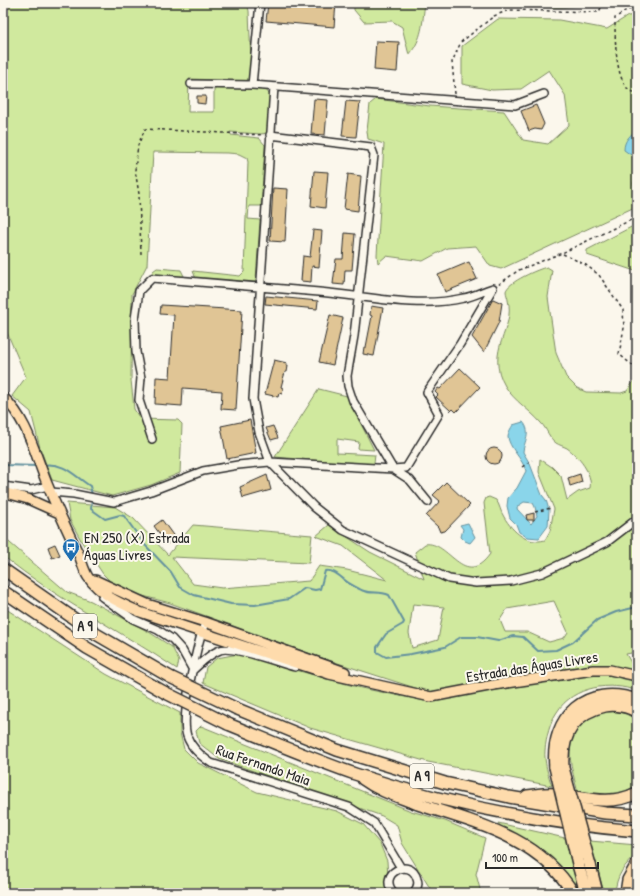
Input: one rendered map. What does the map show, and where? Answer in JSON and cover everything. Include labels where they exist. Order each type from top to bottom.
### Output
[{"type":"highway","name":"A 9","points":[[3,569],[96,634],[170,677],[235,708],[343,752],[445,783],[509,797],[605,813],[637,815]]},
{"type":"highway","name":"A 9","points":[[3,591],[87,648],[164,692],[228,724],[291,750],[356,774],[441,799],[499,812],[605,828],[637,831]]},
{"type":"highway","points":[[586,893],[584,867],[559,767],[553,750],[558,731],[568,713],[580,704],[594,698],[610,695],[627,696],[637,700]]},
{"type":"highway","points":[[559,767],[567,734],[576,720],[591,709],[612,704],[633,709],[637,712]]},
{"type":"highway","points":[[356,774],[379,791],[486,825],[520,842],[537,853],[554,868],[573,893]]},
{"type":"highway","points":[[509,797],[554,794],[605,801],[625,798],[637,793]]},
{"type":"highway","points":[[626,893],[628,880],[637,864]]},
{"type":"highway","points":[[584,867],[597,893]]},
{"type":"main road","points":[[3,397],[11,404],[20,419],[38,459],[59,513],[88,577],[108,596],[120,603],[202,632],[329,674],[376,683]]},
{"type":"main road","points":[[36,502],[50,491]]},
{"type":"main road","points":[[3,492],[36,502],[59,513]]},
{"type":"main road","points":[[88,577],[146,604],[205,622],[376,683]]},
{"type":"main road","name":"Estrada das Águas Livres","points":[[376,683],[431,697],[494,685],[593,670],[610,670],[637,676]]},
{"type":"street","points":[[252,85],[260,3]]},
{"type":"street","points":[[191,84],[252,85],[515,105],[544,94]]},
{"type":"street","points":[[274,87],[253,399],[259,432],[270,462],[314,508],[343,530],[449,579],[476,583],[511,581],[542,573],[607,542],[637,519]]},
{"type":"street","points":[[270,135],[371,147],[374,155],[354,336],[346,376],[353,401],[393,469],[410,480],[428,502]]},
{"type":"street","points":[[152,439],[139,400],[141,378],[136,352],[135,319],[140,291],[152,278],[358,295],[406,302],[435,302],[464,298],[493,288]]},
{"type":"street","points":[[3,486],[50,491],[114,502],[152,491],[203,472],[238,465],[270,462],[393,469],[406,468],[439,414],[427,392],[460,344],[493,288]]},
{"type":"street","points":[[88,577],[100,596],[133,619],[158,630],[172,639],[182,650],[193,670],[207,658],[222,649],[235,650],[285,665],[329,674]]},
{"type":"street","name":"Rua Fernando Maia","points":[[205,622],[193,670],[184,722],[187,737],[196,751],[211,763],[349,807],[374,823],[400,868]]},
{"type":"street","points":[[392,892],[390,877],[400,868],[410,869],[417,876],[418,881],[415,892]]},
{"type":"path","points":[[456,100],[452,78],[452,62],[461,42],[494,16],[509,10],[599,12],[603,3]]},
{"type":"path","points":[[637,7],[625,11],[615,18],[615,39],[621,78],[629,90],[637,94]]},
{"type":"path","points":[[140,254],[139,194],[135,170],[138,145],[145,130],[270,135]]},
{"type":"path","points":[[637,164],[634,184],[637,214]]},
{"type":"path","points":[[493,288],[520,270],[562,253],[637,217]]},
{"type":"path","points":[[562,253],[586,265],[599,275],[623,310],[624,328],[619,354],[637,368]]},
{"type":"path","points":[[522,467],[532,460]]},
{"type":"path","points":[[535,512],[552,508]]},
{"type":"green space","points":[[3,3],[247,3],[249,11],[251,63],[248,81],[189,79],[188,112],[214,112],[214,90],[218,87],[266,90],[270,95],[267,133],[230,132],[231,135],[259,138],[265,145],[261,206],[249,206],[248,219],[260,220],[256,280],[254,284],[196,279],[193,271],[240,276],[244,272],[247,158],[239,154],[228,153],[153,152],[147,265],[132,294],[131,380],[134,409],[140,419],[178,420],[182,424],[180,473],[151,485],[112,496],[52,480],[40,448],[31,412],[12,396],[26,377],[3,323]]},
{"type":"green space","points":[[354,3],[425,3],[419,37],[414,49],[409,55],[402,27],[392,21],[364,22],[354,10]]},
{"type":"green space","points":[[521,3],[588,3],[554,7]]},
{"type":"green space","points":[[637,15],[637,206],[501,269],[490,266],[476,246],[447,248],[423,261],[386,256],[378,263],[377,255],[384,144],[368,139],[367,131],[370,104],[376,99],[430,106],[504,111],[523,140],[548,144],[569,125],[565,95],[549,70],[521,89],[492,90],[462,84],[462,46],[498,19],[559,20],[607,29],[628,16]]},
{"type":"green space","points":[[637,224],[637,274],[635,271],[587,255],[587,250]]},
{"type":"green space","points":[[547,267],[552,270],[548,297],[556,353],[566,377],[577,388],[586,392],[621,393],[627,391],[637,377],[637,652],[626,654],[636,671],[607,665],[434,694],[319,657],[170,603],[139,595],[112,583],[103,574],[83,544],[70,520],[67,503],[115,507],[133,518],[168,555],[193,525],[312,535],[309,563],[172,557],[193,584],[222,588],[309,581],[319,566],[347,570],[387,580],[343,546],[316,536],[329,525],[370,552],[424,579],[415,552],[425,544],[434,545],[442,549],[464,566],[472,567],[481,564],[490,554],[484,503],[486,498],[489,497],[496,500],[503,515],[512,528],[521,536],[532,541],[545,540],[550,531],[554,509],[539,472],[540,459],[552,467],[561,476],[567,500],[578,492],[590,488],[589,477],[580,460],[567,448],[557,444],[541,423],[517,401],[505,386],[499,373],[498,361],[499,351],[508,321],[509,311],[506,291],[508,287],[517,280]],"holes":[[[554,601],[568,632],[564,638],[549,642],[527,632],[505,632],[500,620],[507,609]],[[413,604],[444,607],[438,640],[412,648],[409,633]]]},
{"type":"green space","points":[[157,268],[181,270],[185,278],[150,276]]},
{"type":"green space","points":[[319,389],[347,396],[374,450],[358,449],[359,442],[337,439],[337,453],[375,455],[374,463],[371,465],[275,457]]},
{"type":"green space","points":[[3,537],[67,592],[91,601],[149,632],[172,647],[179,661],[177,669],[67,601],[24,572],[3,556]]},
{"type":"green space","points":[[3,607],[106,674],[180,713],[180,733],[184,749],[198,763],[257,792],[337,811],[363,824],[380,844],[387,861],[389,893],[3,893]]},
{"type":"green space","points":[[238,654],[361,688],[425,701],[599,673],[637,682],[637,691],[616,686],[604,686],[582,691],[564,703],[552,720],[546,745],[546,764],[552,786],[428,762],[310,728],[203,683],[206,667],[217,658]]},
{"type":"green space","points":[[611,710],[626,714],[637,720],[637,785],[615,797],[578,793],[570,756],[570,747],[575,730],[588,716]]},
{"type":"green space","points":[[201,726],[411,811],[445,821],[485,838],[476,874],[481,893],[433,893],[402,843],[397,825],[382,816],[219,759],[199,743],[196,731]]},
{"type":"green space","points":[[498,823],[565,838],[578,889],[575,891],[503,830]]},
{"type":"green space","points":[[590,841],[637,845],[637,854],[619,876],[615,893],[604,893]]},
{"type":"water","points":[[637,128],[637,146],[634,154],[631,155],[624,150],[624,146]]},
{"type":"water","points":[[523,422],[526,426],[527,437],[523,452],[530,464],[549,510],[548,526],[539,538],[527,537],[519,532],[516,524],[510,518],[507,506],[508,498],[517,488],[526,471],[510,444],[508,433],[513,425]],"holes":[[[524,502],[533,503],[537,516],[531,524],[517,509],[518,506]]]},
{"type":"water","points":[[468,523],[475,537],[470,543],[461,537],[463,529],[460,525]]},
{"type":"building","points":[[268,3],[336,3],[334,27],[266,21]]},
{"type":"building","points":[[376,41],[399,42],[397,72],[374,70]]},
{"type":"building","points":[[197,96],[206,96],[205,104],[197,103]]},
{"type":"building","points":[[314,99],[328,100],[325,135],[311,134]]},
{"type":"building","points":[[346,101],[360,102],[356,137],[342,136]]},
{"type":"building","points":[[536,105],[544,124],[541,130],[535,129],[529,131],[521,111]]},
{"type":"building","points":[[314,171],[328,172],[325,208],[311,206]]},
{"type":"building","points":[[348,174],[361,176],[358,211],[344,209]]},
{"type":"building","points":[[273,188],[288,189],[285,242],[270,241]]},
{"type":"building","points":[[313,230],[322,231],[319,267],[312,266],[311,282],[301,281],[303,256],[310,257]]},
{"type":"building","points":[[345,233],[355,234],[352,270],[345,270],[344,285],[333,284],[336,259],[343,259]]},
{"type":"building","points":[[469,262],[477,279],[445,292],[438,275]]},
{"type":"building","points":[[266,296],[318,301],[317,309],[265,304]]},
{"type":"building","points":[[493,299],[502,303],[499,322],[484,352],[472,337]]},
{"type":"building","points":[[161,305],[242,310],[236,410],[221,409],[222,391],[183,388],[182,406],[155,404],[156,377],[170,378],[174,315],[160,314]]},
{"type":"building","points":[[371,306],[383,308],[374,356],[363,354],[364,347],[366,347],[372,316],[370,315]]},
{"type":"building","points":[[330,315],[343,318],[333,365],[319,362]]},
{"type":"building","points":[[274,360],[287,363],[286,366],[288,366],[281,387],[283,388],[282,394],[279,393],[278,397],[265,394]]},
{"type":"building","points":[[460,368],[480,387],[456,412],[453,409],[451,411],[436,397],[438,395],[435,392],[438,388],[440,389]]},
{"type":"building","points":[[250,420],[256,453],[227,459],[221,426]]},
{"type":"building","points":[[273,426],[278,438],[271,440],[266,428]]},
{"type":"building","points":[[491,448],[497,448],[502,453],[500,462],[497,464],[491,464],[486,459],[486,453]]},
{"type":"building","points":[[580,474],[582,482],[570,486],[568,478]]},
{"type":"building","points":[[267,475],[271,490],[243,498],[240,487]]},
{"type":"building","points":[[446,482],[470,505],[445,531],[440,532],[438,527],[426,516],[440,501],[433,495]]},
{"type":"building","points":[[534,513],[534,520],[527,520],[526,515]]},
{"type":"building","points":[[162,520],[175,538],[167,544],[154,526]]},
{"type":"building","points":[[55,544],[60,555],[52,558],[48,547]]},
{"type":"waterway","points":[[3,465],[37,466]]},
{"type":"waterway","points":[[43,465],[57,466],[69,471],[90,486],[92,495]]},
{"type":"waterway","points":[[92,500],[91,509],[105,519],[120,515],[124,516],[145,545],[171,572],[180,587],[194,595],[231,604],[255,605],[289,599],[305,588],[315,590],[320,589],[325,571],[336,573],[362,591],[389,595],[404,622],[386,634],[377,647],[377,652],[386,657],[411,654],[445,647],[461,637],[477,637],[498,641],[513,636],[523,637],[538,651],[556,650],[573,642],[597,620],[616,612],[637,607]]},
{"type":"place","name":"EN 250 (X) Estrada Águas Livres","points":[[71,562]]}]
